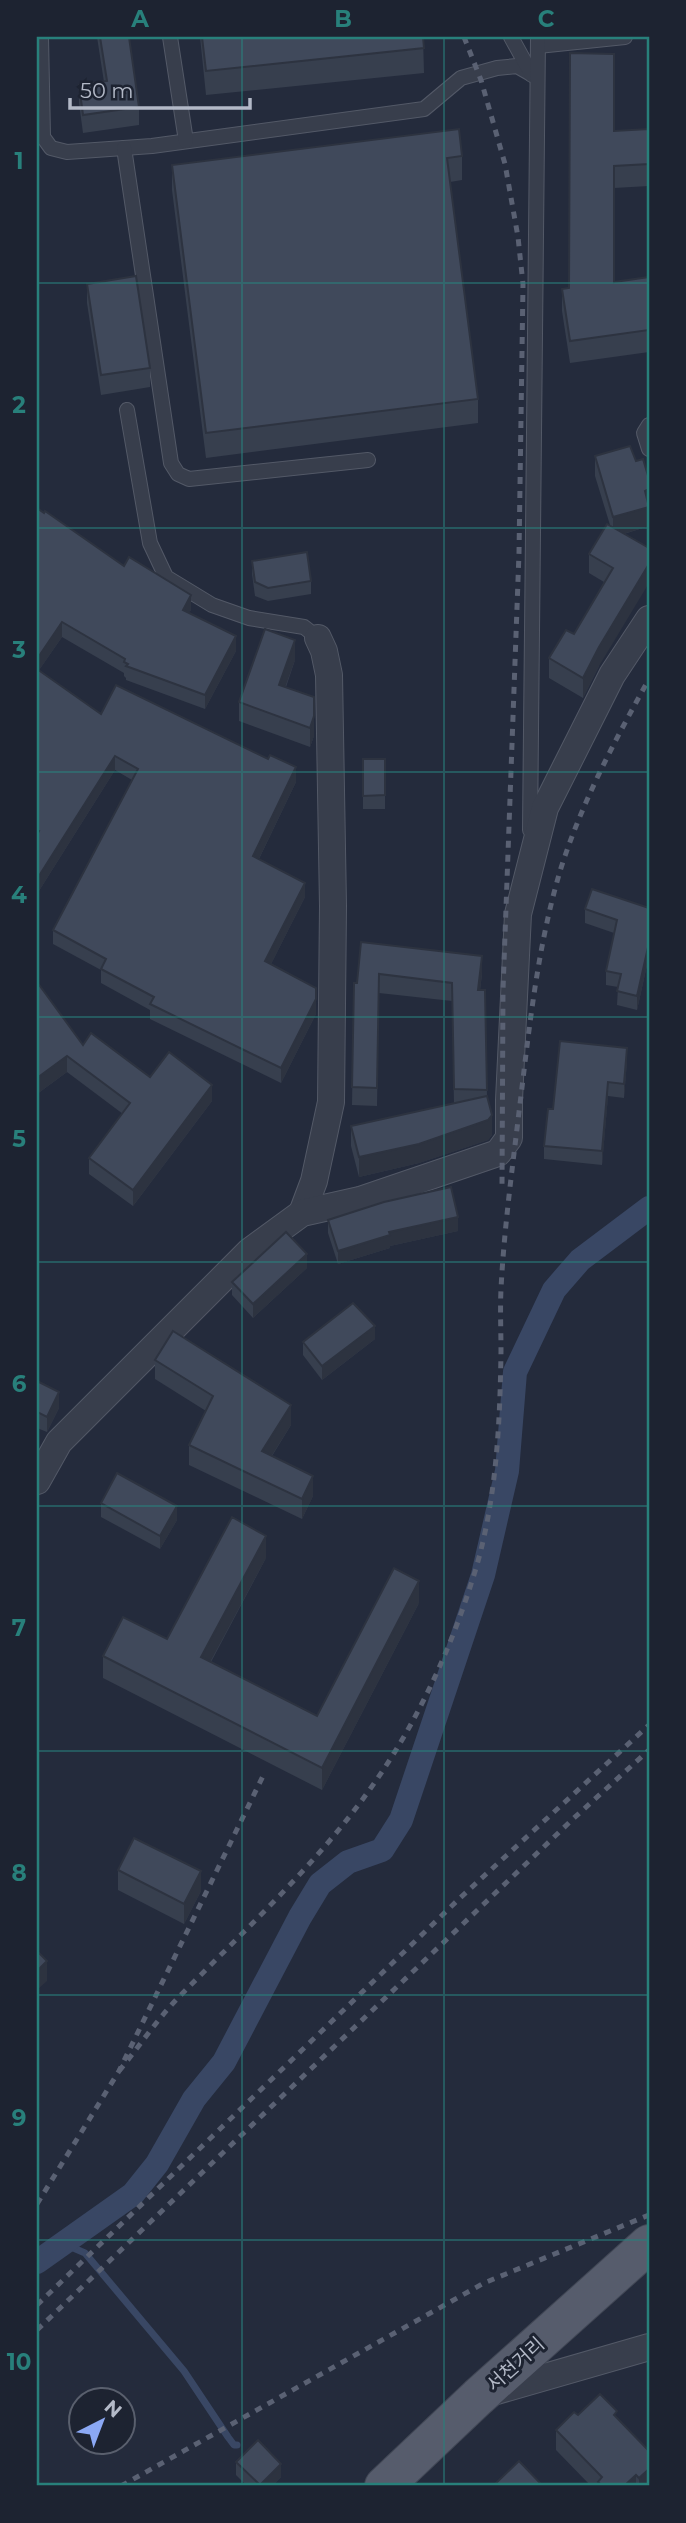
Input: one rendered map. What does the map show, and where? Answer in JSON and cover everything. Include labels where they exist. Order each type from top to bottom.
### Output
[{"type":"main road","name":"서천거리","points":[[384,2486],[478,2397],[649,2244]]},
{"type":"street","points":[[37,1481],[58,1442],[250,1251],[302,1213],[360,1200],[498,1153],[509,1138],[518,914],[545,808],[612,675],[649,619]]},
{"type":"street","points":[[302,1213],[314,1181],[331,1102],[333,905],[329,675],[318,638]]},
{"type":"street","points":[[478,2397],[649,2347]]},
{"type":"lane","points":[[41,37],[43,137],[51,148],[66,152],[187,141],[424,109],[461,78],[497,68],[517,66],[535,79]]},
{"type":"lane","points":[[170,37],[187,141]]},
{"type":"lane","points":[[511,37],[535,79]]},
{"type":"lane","points":[[530,866],[535,79],[538,41],[625,37]]},
{"type":"lane","points":[[124,148],[171,463],[178,474],[189,479],[368,460]]},
{"type":"lane","points":[[127,410],[150,543],[166,577],[212,605],[249,618],[304,627],[318,638]]},
{"type":"lane","points":[[649,425],[644,433],[649,449]]},
{"type":"building","points":[[100,37],[129,37],[139,107],[83,115],[79,85],[107,81]]},
{"type":"building","points":[[202,37],[423,37],[424,48],[206,71]]},
{"type":"building","points":[[570,53],[614,54],[614,131],[649,129],[649,164],[614,166],[614,282],[649,277],[649,330],[570,341],[562,289],[569,288]]},
{"type":"building","points":[[459,129],[462,156],[447,158],[478,399],[206,433],[172,165]]},
{"type":"building","points":[[136,276],[150,368],[101,375],[87,284]]},
{"type":"building","points":[[630,446],[636,461],[643,459],[649,479],[649,489],[645,491],[649,507],[613,517],[595,456]]},
{"type":"building","points":[[37,508],[124,566],[129,557],[191,595],[183,610],[236,636],[205,695],[126,666],[128,664],[124,662],[125,659],[62,622],[37,659]]},
{"type":"building","points":[[607,524],[649,548],[649,564],[583,678],[549,658],[566,630],[574,634],[613,568],[589,554]]},
{"type":"building","points":[[307,552],[311,581],[268,588],[255,582],[252,561]]},
{"type":"building","points":[[265,629],[295,640],[279,685],[314,697],[314,716],[310,728],[239,702]]},
{"type":"building","points":[[37,669],[101,714],[116,685],[268,759],[270,755],[296,767],[253,856],[305,883],[265,961],[316,988],[316,999],[281,1068],[150,1004],[154,997],[101,969],[106,959],[53,930],[138,769],[115,756],[37,879]]},
{"type":"building","points":[[363,759],[385,759],[385,795],[363,796]]},
{"type":"building","points":[[592,889],[649,908],[649,943],[637,996],[617,991],[621,974],[606,971],[617,920],[585,909]]},
{"type":"building","points":[[361,942],[482,956],[478,990],[485,990],[487,1090],[454,1089],[452,983],[379,974],[377,1088],[352,1087],[354,983],[357,983]]},
{"type":"building","points":[[37,982],[83,1045],[91,1033],[150,1077],[169,1052],[212,1085],[133,1190],[89,1158],[130,1103],[67,1056],[37,1078]]},
{"type":"building","points":[[560,1041],[627,1048],[624,1084],[608,1082],[602,1151],[544,1146],[548,1109],[553,1109]]},
{"type":"building","points":[[487,1096],[492,1115],[488,1120],[419,1144],[359,1157],[351,1126]]},
{"type":"building","points":[[451,1187],[458,1217],[389,1232],[390,1235],[338,1251],[328,1220],[384,1202]]},
{"type":"building","points":[[286,1232],[307,1254],[253,1304],[232,1282]]},
{"type":"building","points":[[353,1303],[375,1326],[322,1366],[303,1342]]},
{"type":"building","points":[[173,1331],[291,1405],[262,1451],[313,1476],[302,1499],[189,1445],[213,1396],[155,1360]]},
{"type":"building","points":[[37,1381],[59,1392],[47,1417],[37,1412]]},
{"type":"building","points":[[117,1473],[177,1506],[160,1536],[101,1503]]},
{"type":"building","points":[[232,1517],[266,1536],[201,1657],[317,1716],[394,1568],[419,1581],[322,1768],[103,1656],[123,1617],[167,1639]]},
{"type":"building","points":[[134,1838],[201,1871],[184,1904],[118,1870]]},
{"type":"building","points":[[37,1951],[47,1961],[37,1971]]},
{"type":"building","points":[[600,2394],[617,2411],[614,2415],[649,2451],[649,2469],[639,2478],[636,2475],[624,2486],[602,2486],[598,2482],[602,2477],[556,2430],[574,2412],[578,2415]]},
{"type":"building","points":[[258,2440],[281,2464],[260,2485],[236,2462]]},
{"type":"building","points":[[519,2461],[543,2486],[493,2486]]},
{"type":"waterway","points":[[37,2262],[133,2194],[157,2164],[194,2099],[224,2062],[320,1884],[348,1862],[382,1850],[401,1820],[483,1575],[507,1471],[515,1372],[554,1290],[580,1260],[649,1208]]},
{"type":"waterway","points":[[64,2244],[85,2253],[184,2371],[228,2437],[237,2445]]},
{"type":"railway","points":[[464,37],[481,80],[505,164],[523,284],[519,553],[503,990],[502,1187]]},
{"type":"railway","points":[[119,2071],[169,2007],[306,1868],[353,1812],[405,1735],[453,1634],[480,1553],[495,1467],[506,1223],[530,1020],[546,928],[569,843],[589,795],[649,679]]},
{"type":"railway","points":[[37,2305],[460,1898],[649,1725]]},
{"type":"railway","points":[[37,2330],[574,1818],[649,1750]]},
{"type":"railway","points":[[37,2204],[119,2071],[264,1774]]},
{"type":"railway","points":[[121,2486],[484,2283],[649,2215]]}]
